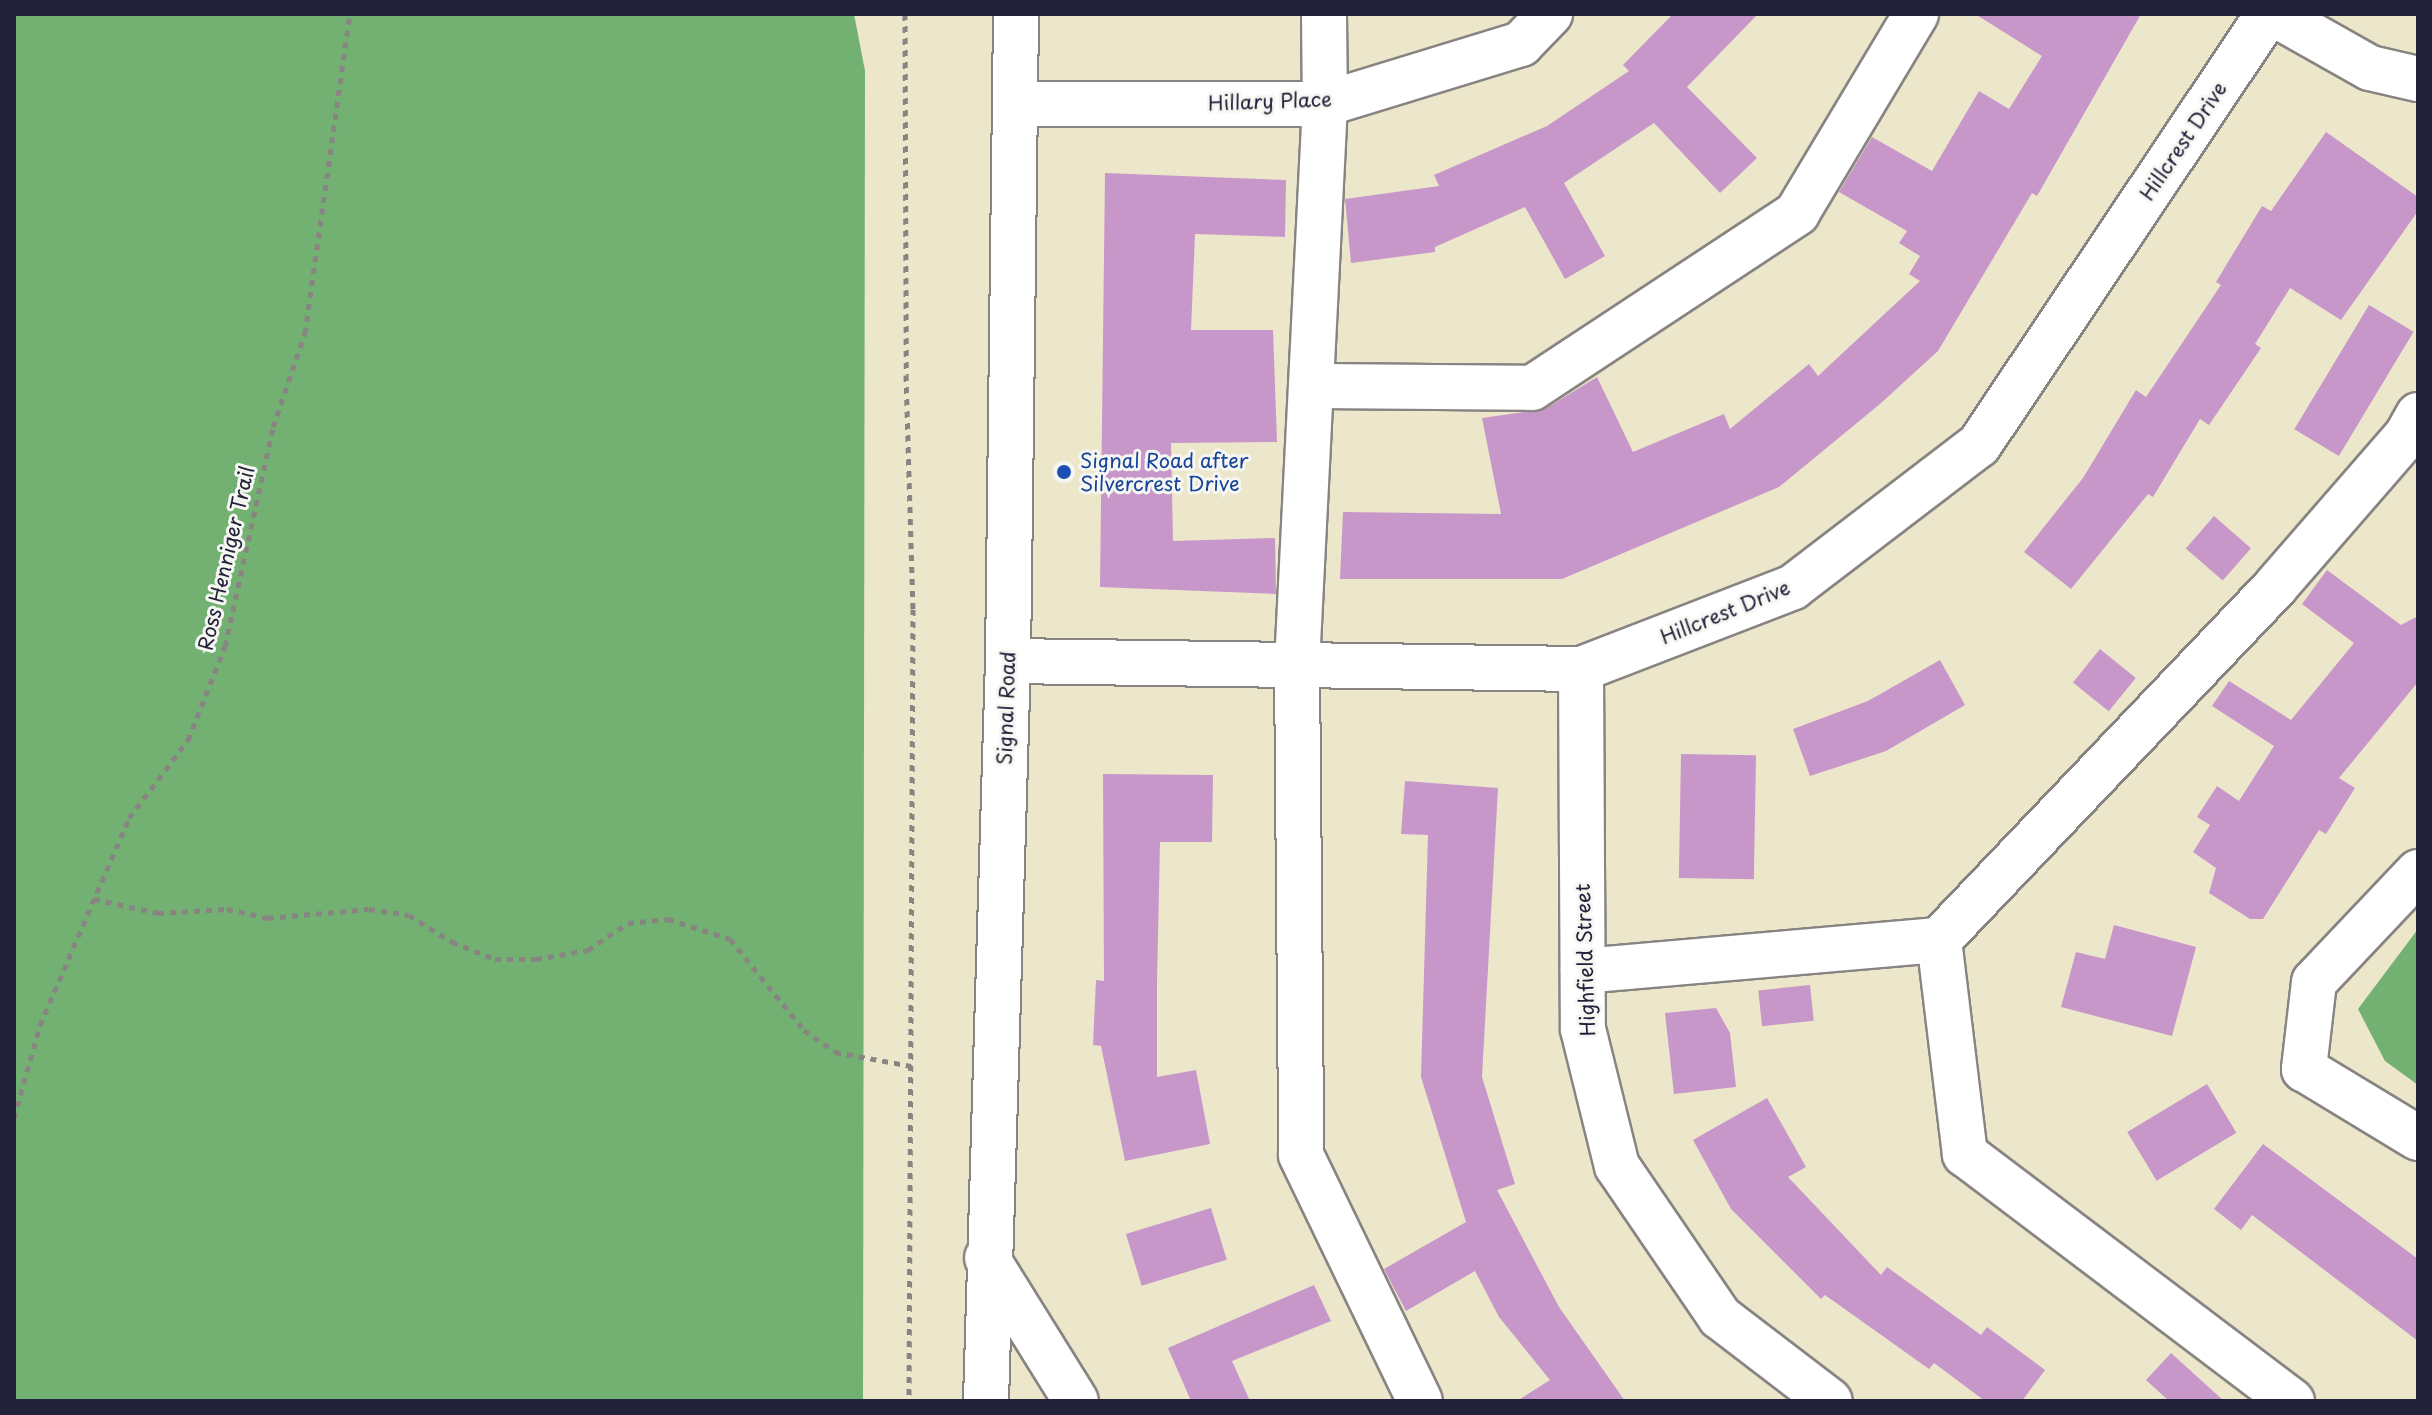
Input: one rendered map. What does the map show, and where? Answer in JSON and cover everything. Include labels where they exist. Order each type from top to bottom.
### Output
[{"type":"street","name":"Signal Road","points":[[986,1401],[987,1258],[1008,661],[1016,14]]},
{"type":"street","points":[[1324,14],[1325,104],[1297,665],[1301,1155],[1420,1401]]},
{"type":"street","name":"Hillary Place","points":[[1016,104],[1325,104],[1521,44],[1550,14]]},
{"type":"street","points":[[1311,386],[1532,388],[1797,213],[1916,14]]},
{"type":"street","points":[[2271,14],[2370,68],[2418,79]]},
{"type":"street","name":"Hillcrest Drive","points":[[1008,661],[1581,669],[1793,587],[1979,445],[2271,14]]},
{"type":"street","points":[[1583,971],[1939,940],[2275,587],[2414,428]]},
{"type":"street","name":"Highfield Street","points":[[1581,669],[1583,1029],[1617,1166],[1720,1317],[1830,1401]]},
{"type":"street","points":[[2418,872],[2314,982],[2304,1069],[2418,1138]]},
{"type":"street","points":[[1939,940],[1965,1154],[2292,1401]]},
{"type":"street","points":[[987,1258],[1076,1401]]},
{"type":"path","name":"Ross Henniger Trail","points":[[14,1118],[40,1025],[129,818],[188,740],[225,646],[273,427],[305,333],[350,14]]},
{"type":"path","points":[[905,14],[906,375],[913,609],[909,1401]]},
{"type":"path","points":[[94,899],[158,913],[227,909],[268,918],[369,909],[409,915],[452,942],[495,959],[536,959],[588,950],[628,923],[668,919],[730,939],[804,1030],[835,1052],[911,1066]]},
{"type":"green space","points":[[14,14],[854,14],[865,71],[863,1401],[14,1401]]},
{"type":"green space","points":[[2418,929],[2418,1085],[2385,1061],[2358,1009]]},
{"type":"building","points":[[1673,14],[1758,14],[1687,87],[1757,158],[1720,193],[1654,123],[1564,183],[1605,256],[1565,279],[1525,207],[1435,247],[1435,252],[1351,263],[1345,199],[1439,186],[1434,175],[1547,126],[1629,71],[1623,65]]},
{"type":"building","points":[[1975,14],[2141,14],[2037,196],[2032,193],[1938,351],[1880,404],[1779,487],[1562,579],[1340,579],[1343,512],[1501,514],[1482,418],[1545,409],[1597,377],[1633,452],[1724,414],[1730,429],[1809,364],[1818,376],[1920,281],[1909,274],[1920,256],[1899,243],[1907,231],[1839,192],[1872,137],[1932,171],[1979,91],[2009,109],[2042,56]]},
{"type":"building","points":[[2326,132],[2418,197],[2418,211],[2341,320],[2290,288],[2255,344],[2261,348],[2209,425],[2200,419],[2153,497],[2148,494],[2071,589],[2024,552],[2083,478],[2136,390],[2146,397],[2221,285],[2216,282],[2262,206],[2271,211]]},
{"type":"building","points":[[1105,173],[1286,180],[1285,237],[1195,234],[1191,330],[1273,330],[1277,442],[1171,443],[1173,541],[1275,538],[1276,594],[1100,587]]},
{"type":"building","points":[[2369,305],[2414,332],[2339,456],[2294,429]]},
{"type":"building","points":[[2214,516],[2251,548],[2223,581],[2186,548]]},
{"type":"building","points":[[2327,570],[2401,625],[2418,616],[2418,682],[2339,778],[2355,788],[2326,834],[2319,830],[2263,919],[2250,919],[2209,893],[2216,868],[2193,852],[2210,825],[2197,817],[2217,786],[2239,801],[2274,746],[2212,706],[2229,681],[2291,720],[2354,643],[2302,604]]},
{"type":"building","points":[[2100,649],[2136,678],[2109,711],[2073,682]]},
{"type":"building","points":[[1940,660],[1965,705],[1886,751],[1810,776],[1793,729],[1868,701]]},
{"type":"building","points":[[1681,754],[1756,755],[1754,879],[1679,878]]},
{"type":"building","points":[[1103,774],[1213,775],[1212,842],[1160,842],[1157,983],[1157,1077],[1196,1070],[1210,1144],[1125,1161],[1101,1046],[1093,1045],[1096,980],[1104,981]]},
{"type":"building","points":[[1405,781],[1498,788],[1482,1077],[1515,1184],[1497,1190],[1559,1307],[1625,1401],[1517,1401],[1550,1380],[1499,1317],[1475,1271],[1406,1311],[1384,1269],[1466,1222],[1421,1077],[1428,835],[1401,834]]},
{"type":"building","points":[[2114,925],[2196,947],[2172,1036],[2061,1007],[2076,952],[2105,959]]},
{"type":"building","points":[[1810,985],[1814,1021],[1762,1026],[1758,990]]},
{"type":"building","points":[[1716,1008],[1730,1033],[1736,1087],[1674,1094],[1665,1013]]},
{"type":"building","points":[[2207,1084],[2236,1133],[2157,1181],[2127,1132]]},
{"type":"building","points":[[1767,1098],[1806,1167],[1788,1177],[1881,1275],[1887,1267],[1981,1335],[1987,1327],[2045,1370],[2022,1401],[1985,1401],[1934,1363],[1929,1369],[1825,1295],[1821,1299],[1731,1209],[1693,1140]]},
{"type":"building","points":[[2263,1144],[2418,1259],[2418,1341],[2252,1215],[2241,1230],[2214,1209]]},
{"type":"building","points":[[1211,1208],[1227,1260],[1142,1286],[1126,1234]]},
{"type":"building","points":[[1314,1285],[1331,1321],[1232,1361],[1250,1401],[1191,1401],[1168,1348]]},
{"type":"building","points":[[2171,1353],[2224,1401],[2169,1401],[2146,1380]]},
{"type":"place","name":"Signal Road after Silvercrest Drive","points":[[1064,472]]}]
